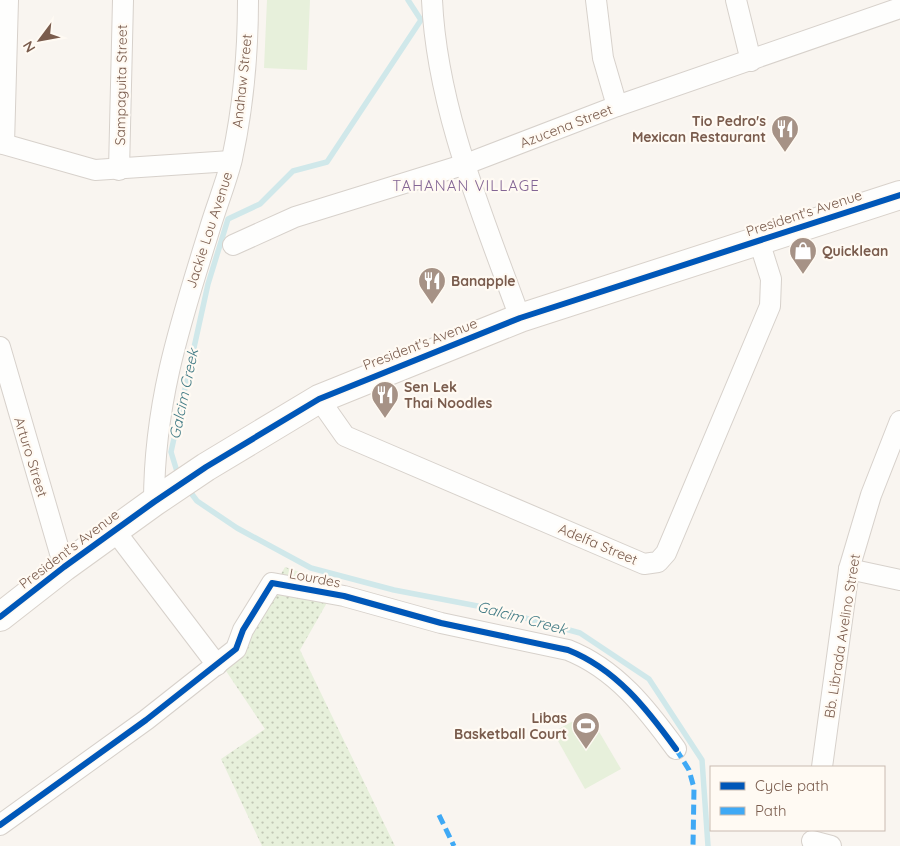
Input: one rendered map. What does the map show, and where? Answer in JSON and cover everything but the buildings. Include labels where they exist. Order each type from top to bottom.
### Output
[{"type":"street","points":[[2,144],[8,0]]},
{"type":"street","name":"Sampaguita Street","points":[[119,170],[123,0]]},
{"type":"street","name":"Anahaw Street","points":[[231,161],[240,120],[248,0]]},
{"type":"street","points":[[432,0],[434,33],[443,88],[466,164],[520,318]]},
{"type":"street","points":[[596,0],[603,58],[617,106]]},
{"type":"street","points":[[736,0],[751,61]]},
{"type":"street","name":"Azucena Street","points":[[233,245],[295,217],[466,164],[617,106],[900,8]]},
{"type":"street","name":"Jackie Lou Avenue","points":[[2,144],[94,170],[119,170],[231,161],[172,348],[160,410],[154,465],[164,496]]},
{"type":"street","name":"President's Avenue","points":[[0,617],[64,567],[206,466],[319,399],[520,318],[900,195]]},
{"type":"street","name":"Adelfa Street","points":[[319,399],[345,436],[644,564],[658,562],[666,552],[770,306],[771,279],[760,240]]},
{"type":"street","name":"Arturo Street","points":[[0,347],[6,395],[64,567]]},
{"type":"street","name":"Bb. Librada Avelino Street","points":[[822,766],[849,569],[870,495],[900,421]]},
{"type":"street","points":[[115,530],[217,665]]},
{"type":"street","points":[[849,569],[900,580]]},
{"type":"street","name":"Lourdes","points":[[0,825],[140,725],[236,649],[243,630],[272,583],[335,594],[441,622],[568,650],[586,657],[632,692],[676,750]]},
{"type":"street","points":[[812,839],[831,846]]},
{"type":"green space","points":[[267,0],[310,0],[307,70],[264,68]]},
{"type":"green space","points":[[285,567],[337,585],[300,650],[395,846],[262,846],[221,759],[265,729],[226,671]]},
{"type":"green space","name":"Libas Basketball Court","points":[[588,713],[621,769],[585,789],[553,732]]},
{"type":"waterway","name":"Galcim Creek","points":[[179,478],[171,452],[208,284],[228,219],[260,204],[293,171],[327,162],[421,20],[408,0]]},
{"type":"waterway","name":"Galcim Creek","points":[[188,489],[197,501],[237,528],[311,568],[394,590],[488,608],[580,633],[649,679],[702,760],[708,846]]},
{"type":"marked path","points":[[676,749],[689,770],[694,788],[693,846]]},
{"type":"marked path","points":[[439,815],[454,846]]},
{"type":"cycle path","points":[[0,617],[64,567],[154,502],[206,467],[319,399],[520,318],[900,195]]},
{"type":"cycle path","points":[[0,825],[146,720],[236,649],[243,630],[272,583],[344,596],[441,623],[568,650],[585,658],[616,679],[642,705],[676,749]]},
{"type":"place","name":"Tio Pedro's Mexican Restaurant","points":[[785,153]]},
{"type":"place","name":"Quicklean","points":[[803,275]]},
{"type":"place","name":"Banapple","points":[[432,305]]},
{"type":"place","name":"Sen Lek Thai Noodles","points":[[385,419]]},
{"type":"place","name":"Libas Basketball Court","points":[[586,750]]},
{"type":"district","name":"TAHANAN VILLAGE","points":[[466,186]]}]
